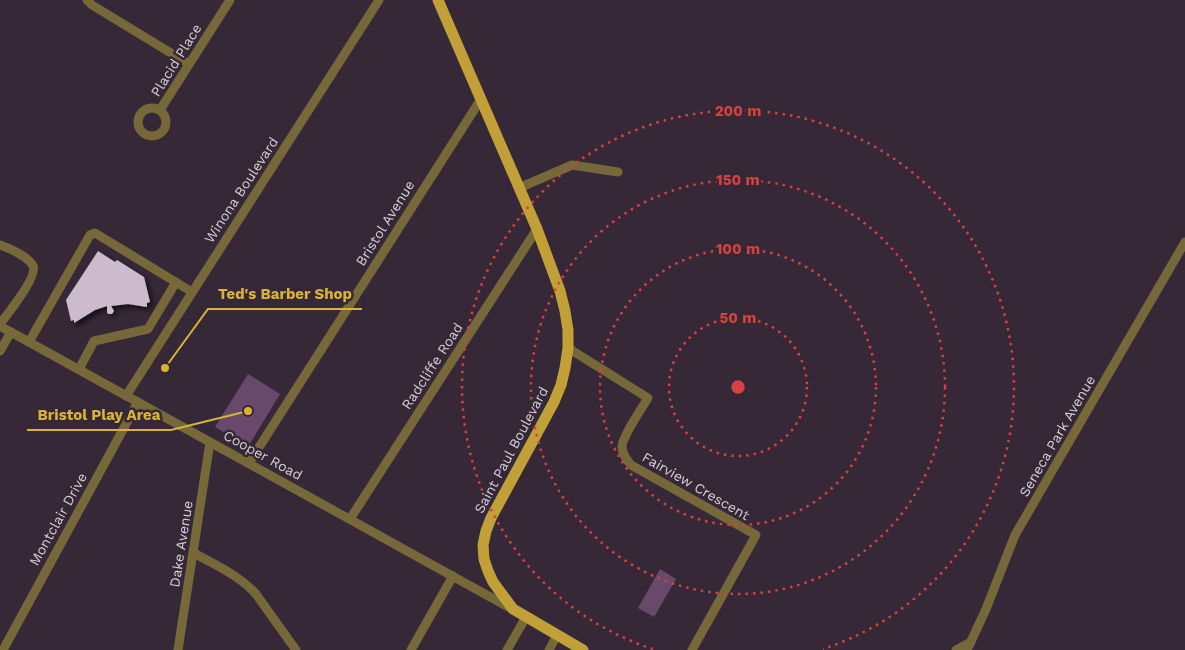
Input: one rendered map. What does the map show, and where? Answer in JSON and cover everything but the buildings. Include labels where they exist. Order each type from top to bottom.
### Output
[{"type":"main road","name":"Saint Paul Boulevard","points":[[438,0],[537,228],[560,291],[568,330],[568,348],[561,385],[554,402],[491,518],[483,545],[484,559],[493,582],[513,610],[583,650]]},
{"type":"street","points":[[86,0],[188,64]]},
{"type":"street","name":"Placid Place","points":[[160,110],[230,0]]},
{"type":"street","name":"Winona Boulevard","points":[[126,396],[379,0]]},
{"type":"street","name":"Bristol Avenue","points":[[249,463],[481,99]]},
{"type":"street","points":[[519,188],[572,166],[618,172]]},
{"type":"street","name":"Radcliffe Road","points":[[350,519],[537,228]]},
{"type":"street","points":[[29,342],[90,235],[95,233],[192,292]]},
{"type":"street","name":"Seneca Park Avenue","points":[[967,650],[986,609],[1014,535],[1185,244]]},
{"type":"street","points":[[0,245],[29,260],[34,267],[34,274],[0,325]]},
{"type":"street","points":[[148,329],[176,282]]},
{"type":"street","name":"Cooper Road","points":[[0,325],[513,610]]},
{"type":"street","points":[[79,369],[94,341],[148,329],[163,338]]},
{"type":"street","points":[[0,351],[11,332]]},
{"type":"street","name":"Fairview Crescent","points":[[568,348],[648,398],[623,442],[622,451],[631,465],[756,536],[692,650]]},
{"type":"street","name":"Montclair Drive","points":[[2,650],[138,402]]},
{"type":"street","name":"Dake Avenue","points":[[178,650],[210,442]]},
{"type":"street","points":[[194,553],[235,576],[250,588],[296,650]]},
{"type":"street","points":[[411,650],[453,576]]},
{"type":"street","points":[[508,650],[526,617]]},
{"type":"street","points":[[548,650],[557,635]]},
{"type":"street","points":[[956,650],[972,641]]},
{"type":"shaded area","points":[[248,374],[280,394],[248,447],[215,427]]},
{"type":"shaded area","points":[[660,569],[676,579],[654,617],[638,608]]},
{"type":"place","name":"Ted's Barber Shop","points":[[165,368]]},
{"type":"place","name":"Bristol Play Area","points":[[248,411]]}]
